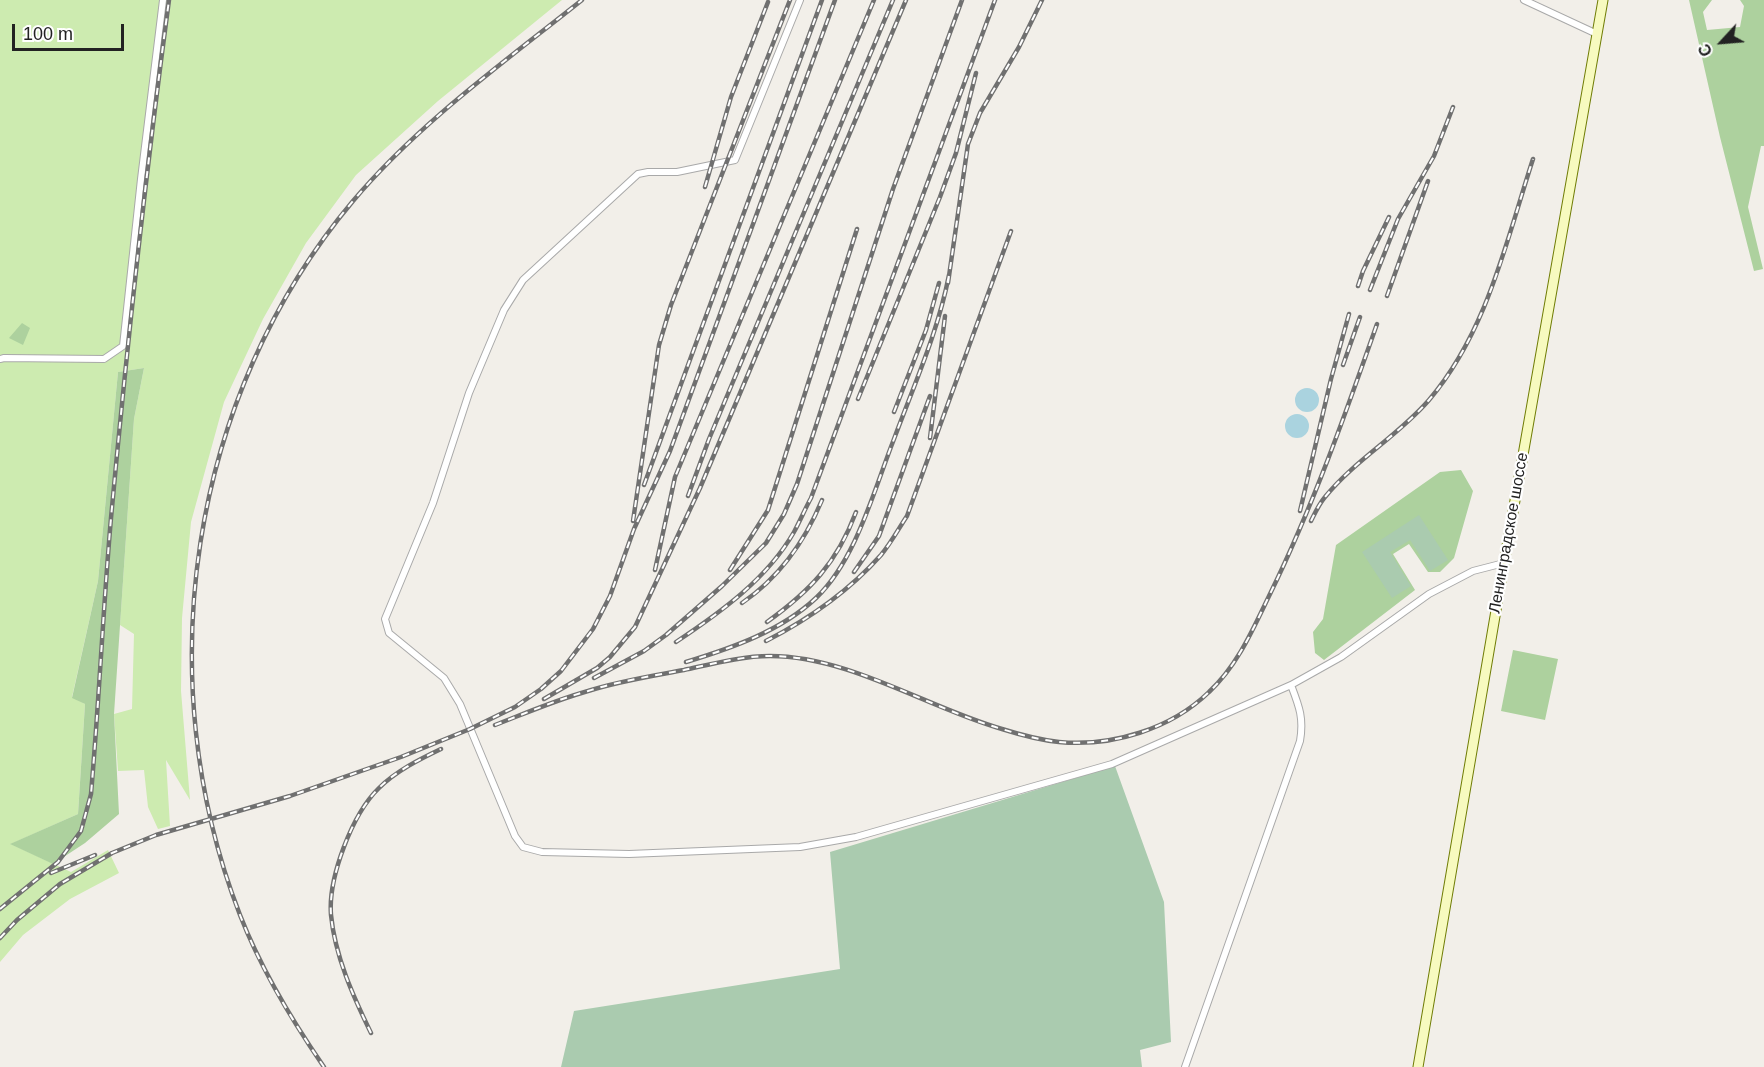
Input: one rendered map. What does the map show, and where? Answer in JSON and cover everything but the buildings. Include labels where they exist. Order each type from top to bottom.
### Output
[{"type":"main road","name":"Ленинградское шоссе","points":[[1418,1067],[1504,563],[1604,0]]},
{"type":"street","points":[[0,359],[105,359],[123,346],[164,0]]},
{"type":"street","points":[[800,0],[735,160],[677,172],[638,174],[523,280],[504,310],[469,393],[433,503],[385,619],[389,633],[444,678],[460,704],[523,847],[542,852],[629,854],[800,848],[856,837],[1112,764],[1291,685],[1341,657],[1429,594],[1473,572],[1504,563]]},
{"type":"street","points":[[1524,0],[1597,34]]},
{"type":"street","points":[[1185,1067],[1300,741],[1303,727],[1302,713],[1291,685]]},
{"type":"green space","points":[[0,0],[562,0],[438,101],[356,175],[306,243],[263,319],[224,402],[191,522],[182,618],[181,691],[190,800],[166,760],[170,826],[158,829],[148,807],[144,770],[118,771],[114,714],[132,709],[134,634],[120,625],[134,419],[144,368],[118,372],[98,581],[72,697],[85,704],[78,814],[11,844],[71,872],[108,850],[119,873],[70,899],[23,935],[0,962]]},
{"type":"green space","points":[[1689,0],[1712,0],[1703,12],[1707,30],[1740,27],[1744,6],[1740,0],[1764,0],[1764,146],[1761,146],[1748,207],[1763,269],[1754,271],[1720,137]]},
{"type":"green space","points":[[22,323],[30,328],[23,345],[9,338]]},
{"type":"green space","points":[[144,368],[134,419],[114,714],[119,814],[85,843],[53,864],[10,844],[78,814],[85,704],[72,698],[98,581],[118,372]]},
{"type":"green space","points":[[1461,470],[1473,491],[1454,558],[1440,572],[1428,572],[1409,544],[1393,554],[1415,590],[1324,660],[1315,653],[1313,632],[1323,619],[1336,545],[1440,472]]},
{"type":"green space","points":[[1419,515],[1448,560],[1430,571],[1410,540],[1390,552],[1411,586],[1392,598],[1362,552]]},
{"type":"green space","points":[[1513,650],[1558,659],[1545,720],[1501,711]]},
{"type":"green space","points":[[1115,766],[1164,902],[1171,1042],[1140,1050],[1142,1067],[561,1067],[574,1011],[840,969],[830,852]]},
{"type":"water","points":[[1307,388],[1312,389],[1318,395],[1318,405],[1312,411],[1307,412],[1302,411],[1296,405],[1295,400],[1296,395],[1302,389]]},
{"type":"water","points":[[1297,414],[1302,415],[1308,421],[1308,431],[1302,437],[1297,438],[1292,437],[1286,431],[1285,426],[1286,421],[1292,415]]},
{"type":"railway","points":[[0,909],[58,862],[81,831],[91,794],[117,453],[130,323],[169,0]]},
{"type":"railway","points":[[324,1067],[278,993],[257,955],[240,915],[212,824],[196,731],[192,636],[200,542],[221,450],[253,362],[297,278],[353,201],[434,120],[582,0]]},
{"type":"railway","points":[[633,521],[659,345],[671,305],[790,0]]},
{"type":"railway","points":[[644,485],[822,0]]},
{"type":"railway","points":[[0,938],[17,920],[60,884],[112,853],[156,835],[290,796],[401,757],[470,729],[515,707],[541,689],[561,671],[593,629],[610,596],[634,529],[670,451],[835,0]]},
{"type":"railway","points":[[655,570],[675,477],[874,0]]},
{"type":"railway","points":[[688,496],[709,439],[893,0]]},
{"type":"railway","points":[[544,699],[597,668],[610,657],[635,627],[700,488],[906,0]]},
{"type":"railway","points":[[594,678],[644,651],[666,635],[722,586],[766,543],[784,514],[797,484],[893,189],[962,0]]},
{"type":"railway","points":[[676,642],[710,619],[757,580],[783,549],[811,498],[995,0]]},
{"type":"railway","points":[[948,283],[968,144],[980,113],[1019,47],[1042,0]]},
{"type":"railway","points":[[705,187],[731,97],[768,2]]},
{"type":"railway","points":[[858,399],[956,153],[976,73]]},
{"type":"railway","points":[[1370,290],[1398,219],[1434,156],[1453,107]]},
{"type":"railway","points":[[1311,521],[1321,503],[1337,484],[1417,413],[1449,374],[1466,345],[1493,285],[1533,159]]},
{"type":"railway","points":[[1387,296],[1428,181]]},
{"type":"railway","points":[[1358,286],[1389,217]]},
{"type":"railway","points":[[730,570],[768,510],[857,229]]},
{"type":"railway","points":[[766,641],[813,614],[856,581],[892,541],[907,516],[1011,231]]},
{"type":"railway","points":[[686,662],[721,651],[772,629],[802,610],[830,582],[853,544],[871,502],[932,338],[949,275]]},
{"type":"railway","points":[[894,412],[926,330],[939,283]]},
{"type":"railway","points":[[1300,511],[1349,314]]},
{"type":"railway","points":[[930,438],[945,316]]},
{"type":"railway","points":[[1343,365],[1360,317]]},
{"type":"railway","points":[[495,725],[564,698],[612,684],[749,657],[770,656],[800,658],[829,664],[974,720],[1045,740],[1099,742],[1140,733],[1159,725],[1194,705],[1209,692],[1244,646],[1286,561],[1314,494],[1377,324]]},
{"type":"railway","points":[[854,572],[879,536],[930,396]]},
{"type":"railway","points":[[742,603],[780,570],[808,530],[822,500]]},
{"type":"railway","points":[[767,622],[796,599],[820,575],[840,546],[856,512]]},
{"type":"railway","points":[[371,1033],[336,946],[331,915],[333,883],[351,830],[369,799],[401,771],[441,749]]},
{"type":"railway","points":[[51,873],[95,855]]}]
